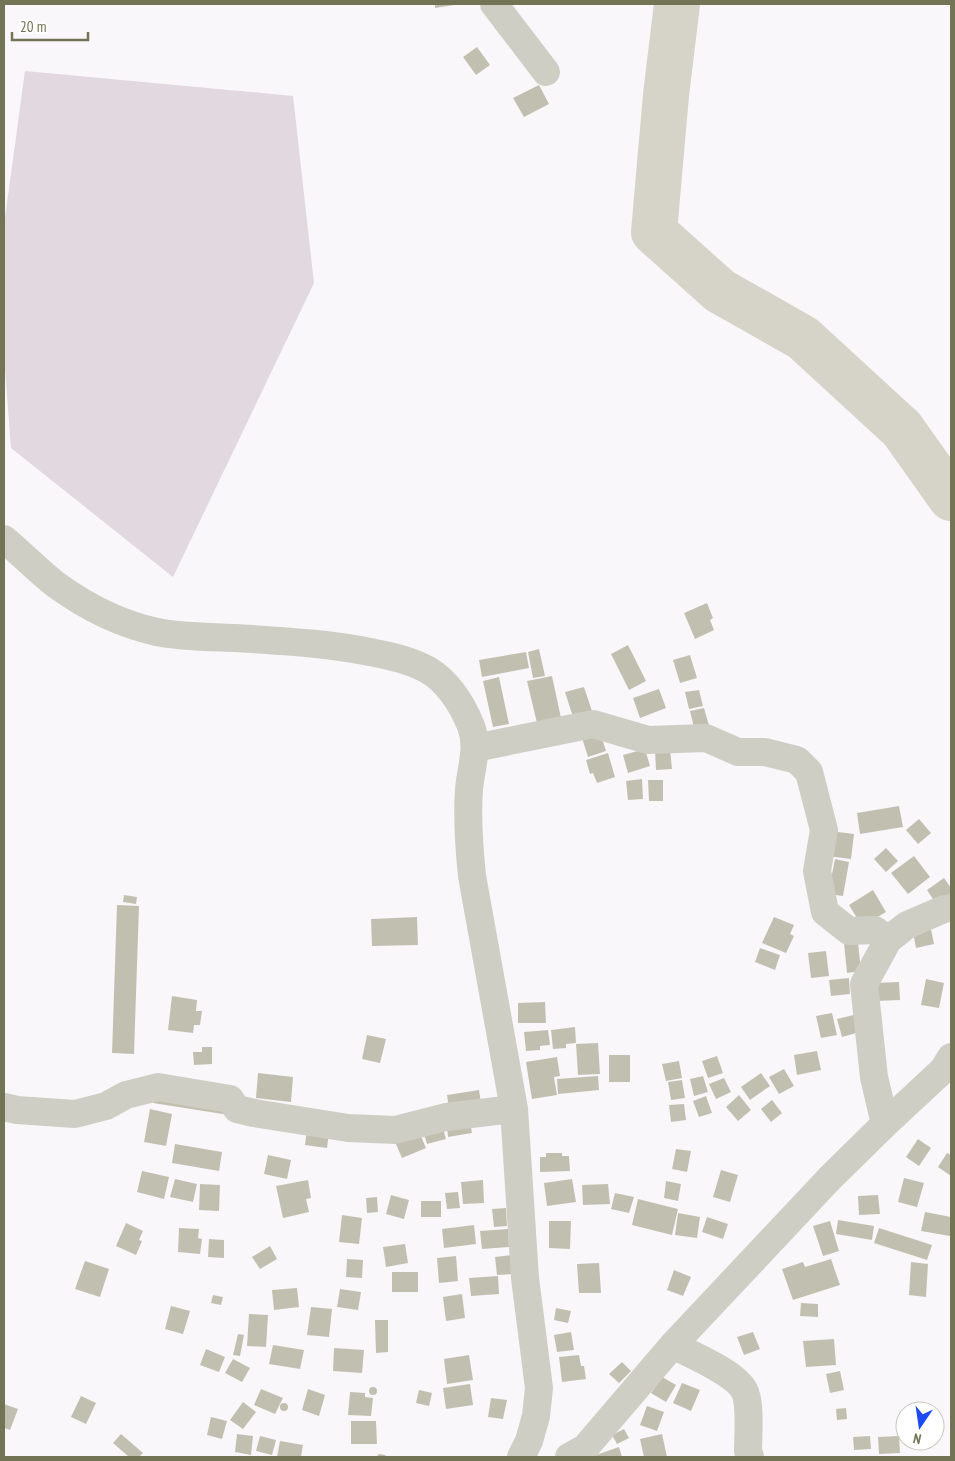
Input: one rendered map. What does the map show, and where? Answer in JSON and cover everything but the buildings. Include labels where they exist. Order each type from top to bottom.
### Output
[{"type":"street","points":[[494,4],[546,72]]},
{"type":"street","points":[[4,539],[54,583],[85,604],[116,620],[157,632],[204,637],[275,640],[343,647],[401,658],[428,670],[445,684],[458,700],[471,727],[475,748],[469,790],[469,839],[472,876],[514,1109],[525,1278],[539,1388],[536,1416],[529,1441],[521,1457]]},
{"type":"street","points":[[475,748],[593,724],[648,740],[706,738],[738,752],[765,752],[797,760],[809,772],[824,830],[817,871],[825,912],[850,931],[875,930],[888,940]]},
{"type":"street","points":[[885,1124],[874,1077],[864,984],[888,940],[907,925],[944,909],[951,908]]},
{"type":"street","points":[[579,1454],[674,1345],[830,1178],[943,1070],[951,1058]]},
{"type":"street","points":[[4,1107],[17,1110],[75,1114],[106,1106],[126,1095],[158,1087],[230,1099],[237,1108],[254,1113],[348,1128],[395,1130],[446,1117],[514,1109]]},
{"type":"street","points":[[674,1345],[733,1377],[745,1391],[748,1410],[748,1451],[750,1457]]},
{"type":"shaded area","points":[[25,71],[293,96],[314,283],[173,577],[11,448],[4,356],[4,225]]},
{"type":"waterway","points":[[677,4],[666,95],[654,232],[720,291],[803,338],[902,429],[951,498]]}]
